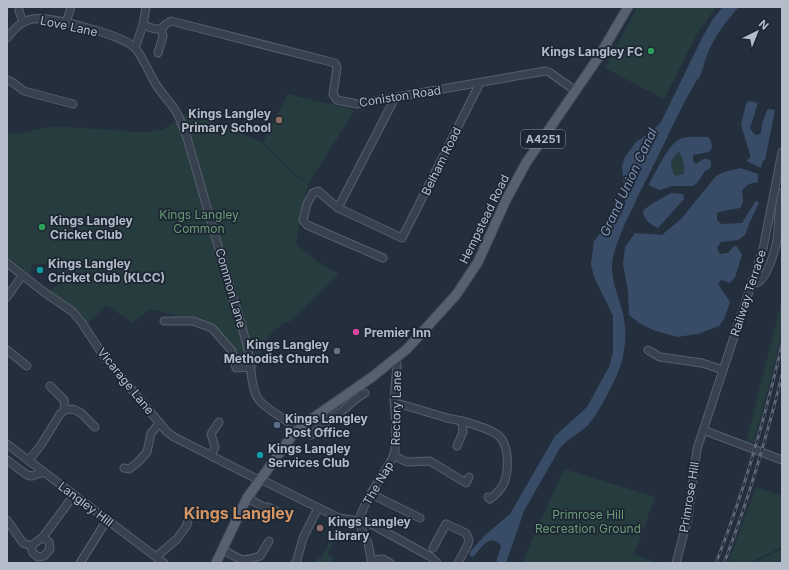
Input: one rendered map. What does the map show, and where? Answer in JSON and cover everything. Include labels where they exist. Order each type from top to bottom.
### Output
[{"type":"main road","name":"Hempstead Road","points":[[260,480],[284,446],[298,430],[372,377],[407,349],[456,295],[478,262],[506,200],[526,163],[598,58],[628,7]]},
{"type":"main road","name":"A4251","points":[[216,563],[247,498],[260,480]]},
{"type":"street","points":[[19,7],[23,22]]},
{"type":"street","points":[[66,23],[70,7]]},
{"type":"street","points":[[135,48],[143,25],[146,7]]},
{"type":"street","name":"Love Lane","points":[[7,38],[15,28],[23,22],[45,18],[111,35],[123,40],[135,48]]},
{"type":"street","name":"Coniston Road","points":[[161,29],[171,21],[335,63],[337,68],[333,94],[337,100],[357,104],[545,71],[549,72],[576,91]]},
{"type":"street","points":[[143,25],[155,29],[161,29],[163,36],[158,53]]},
{"type":"street","name":"Common Lane","points":[[135,48],[156,84],[174,108],[183,126],[234,301],[242,323],[254,390],[258,398],[268,408],[298,430]]},
{"type":"street","points":[[7,80],[24,91],[73,104]]},
{"type":"street","name":"Belham Road","points":[[338,208],[402,238],[480,83]]},
{"type":"street","points":[[382,258],[307,225],[303,220],[307,204],[313,192],[318,191],[338,208],[395,98]]},
{"type":"street","name":"Railway Terrace","points":[[703,430],[762,249],[782,152]]},
{"type":"street","points":[[752,281],[756,283],[762,280],[772,256],[777,239],[780,200],[782,193]]},
{"type":"street","name":"Vicarage Lane","points":[[7,263],[22,276],[73,312],[103,355],[160,423],[174,437],[260,480]]},
{"type":"street","points":[[7,297],[22,276]]},
{"type":"street","points":[[164,321],[193,321],[212,328],[232,351],[236,368],[251,367]]},
{"type":"street","points":[[7,350],[27,366]]},
{"type":"street","points":[[648,350],[660,357],[702,363],[723,370]]},
{"type":"street","name":"Rectory Lane","points":[[393,360],[397,364],[395,405],[396,441],[394,456]]},
{"type":"street","points":[[50,386],[64,400],[66,410]]},
{"type":"street","points":[[311,435],[357,397],[365,394]]},
{"type":"street","points":[[334,403],[340,412]]},
{"type":"street","points":[[395,405],[400,404],[462,421],[495,434],[500,438],[504,444],[507,458],[504,482],[501,489],[490,499]]},
{"type":"street","points":[[16,467],[41,445],[60,414],[66,410],[73,409],[81,413],[95,428]]},
{"type":"street","points":[[457,446],[462,432],[462,421]]},
{"type":"street","points":[[211,456],[215,447],[211,434],[219,422]]},
{"type":"street","points":[[124,468],[129,469],[147,452],[151,434],[160,423]]},
{"type":"street","points":[[703,430],[782,460]]},
{"type":"street","name":"Primrose Hill","points":[[676,563],[688,518],[697,449],[703,430]]},
{"type":"street","name":"Langley Hill","points":[[7,444],[164,563]]},
{"type":"street","points":[[394,456],[413,463],[424,461],[430,462],[466,483]]},
{"type":"street","name":"The Nap","points":[[358,522],[371,494],[394,456]]},
{"type":"street","points":[[7,460],[27,475],[32,476],[44,472]]},
{"type":"street","points":[[260,480],[339,518],[370,524],[431,557],[437,563]]},
{"type":"street","points":[[371,494],[420,518]]},
{"type":"street","points":[[31,546],[43,537],[74,495]]},
{"type":"street","points":[[247,498],[264,507],[268,507],[278,512]]},
{"type":"street","points":[[295,563],[303,538],[318,508]]},
{"type":"street","points":[[156,557],[177,538],[187,524],[190,511]]},
{"type":"street","points":[[7,520],[23,543],[31,546]]},
{"type":"street","points":[[80,563],[107,520]]},
{"type":"street","points":[[358,522],[368,543],[372,561],[383,559],[390,563]]},
{"type":"street","points":[[433,548],[447,522],[466,533],[468,536],[468,544],[458,563]]},
{"type":"street","points":[[31,546],[33,552],[38,557],[44,556],[50,549],[49,542],[43,537]]},
{"type":"street","points":[[222,549],[240,559],[245,560],[260,556],[269,541]]},
{"type":"green space","name":"Kings Langley FC","points":[[637,7],[716,7],[697,34],[664,99],[605,68]]},
{"type":"green space","points":[[288,94],[355,110],[308,184],[291,170],[263,142]]},
{"type":"green space","name":"Kings Langley Common","points":[[190,112],[262,142],[289,170],[308,185],[296,244],[319,263],[339,274],[291,321],[283,323],[267,338],[262,348],[261,356],[253,380],[252,366],[237,367],[234,349],[219,330],[213,325],[150,309],[133,323],[106,305],[88,323],[48,292],[67,280],[48,262],[46,264],[32,264],[31,275],[7,257],[7,133],[15,134],[54,126],[142,132],[162,130]]},
{"type":"green space","points":[[679,152],[683,160],[684,174],[675,176],[671,163],[673,158]]},
{"type":"green space","points":[[782,299],[782,334],[754,442],[746,442]]},
{"type":"green space","name":"Primrose Hill Recreation Ground","points":[[564,469],[655,497],[634,555],[659,563],[522,563]]},
{"type":"green space","points":[[756,487],[782,496],[782,547],[749,563],[728,563]]},
{"type":"green space","points":[[330,541],[333,543],[327,554],[334,557],[331,563],[316,563],[317,558],[321,559]]},
{"type":"green space","points":[[782,549],[782,563],[753,563]]},
{"type":"water","name":"Grand Union Canal","points":[[723,7],[739,7],[713,42],[699,78],[686,100],[638,196],[616,246],[612,269],[615,287],[624,317],[625,344],[623,358],[615,378],[602,405],[592,420],[585,428],[566,441],[560,448],[524,511],[506,563],[496,563],[501,546],[493,540],[482,546],[473,557],[470,556],[470,552],[484,536],[510,514],[555,436],[587,407],[609,367],[613,352],[613,316],[594,277],[591,264],[594,241],[607,225],[623,210],[625,202],[622,166],[625,157],[636,142],[652,132],[661,122],[703,36],[713,19]]},
{"type":"water","points":[[748,101],[758,103],[750,128],[754,134],[758,135],[761,133],[762,124],[767,110],[775,110],[765,160],[763,161],[761,168],[748,162],[747,160],[750,158],[750,154],[741,125]]},
{"type":"water","points":[[685,137],[708,137],[711,141],[712,148],[709,152],[693,155],[693,161],[696,164],[704,159],[711,161],[711,167],[705,171],[697,183],[693,186],[672,186],[660,190],[650,186],[649,184],[672,145]],"holes":[[[679,152],[682,157],[684,174],[675,176],[671,163],[673,158]]]},
{"type":"water","points":[[741,168],[758,174],[758,182],[749,184],[742,190],[743,202],[740,208],[717,213],[717,220],[721,224],[742,223],[755,202],[757,201],[759,203],[745,235],[738,240],[721,242],[717,248],[720,254],[728,253],[733,247],[737,246],[742,255],[735,277],[730,283],[721,280],[718,284],[730,302],[724,319],[719,326],[698,334],[677,337],[653,330],[639,323],[629,315],[628,291],[623,264],[625,247],[635,233],[662,235],[681,219],[716,176],[724,172]]},
{"type":"water","points":[[671,193],[683,194],[684,199],[658,228],[644,217],[643,211],[650,205]]},
{"type":"railway","points":[[716,563],[736,509],[753,455],[782,344]]},
{"type":"railway","points":[[724,563],[756,470],[782,375]]},
{"type":"place","name":"Kings Langley FC","points":[[651,51]]},
{"type":"place","name":"Kings Langley Primary School","points":[[279,120]]},
{"type":"place","name":"Kings Langley Cricket Club","points":[[42,227]]},
{"type":"place","name":"Kings Langley Cricket Club (KLCC)","points":[[40,270]]},
{"type":"place","name":"Premier Inn","points":[[356,332]]},
{"type":"place","name":"Kings Langley Methodist Church","points":[[337,351]]},
{"type":"place","name":"Kings Langley Post Office","points":[[277,425]]},
{"type":"place","name":"Kings Langley Services Club","points":[[260,455]]},
{"type":"place","name":"Kings Langley Library","points":[[320,528]]},
{"type":"district","name":"Kings Langley","points":[[239,513]]}]
